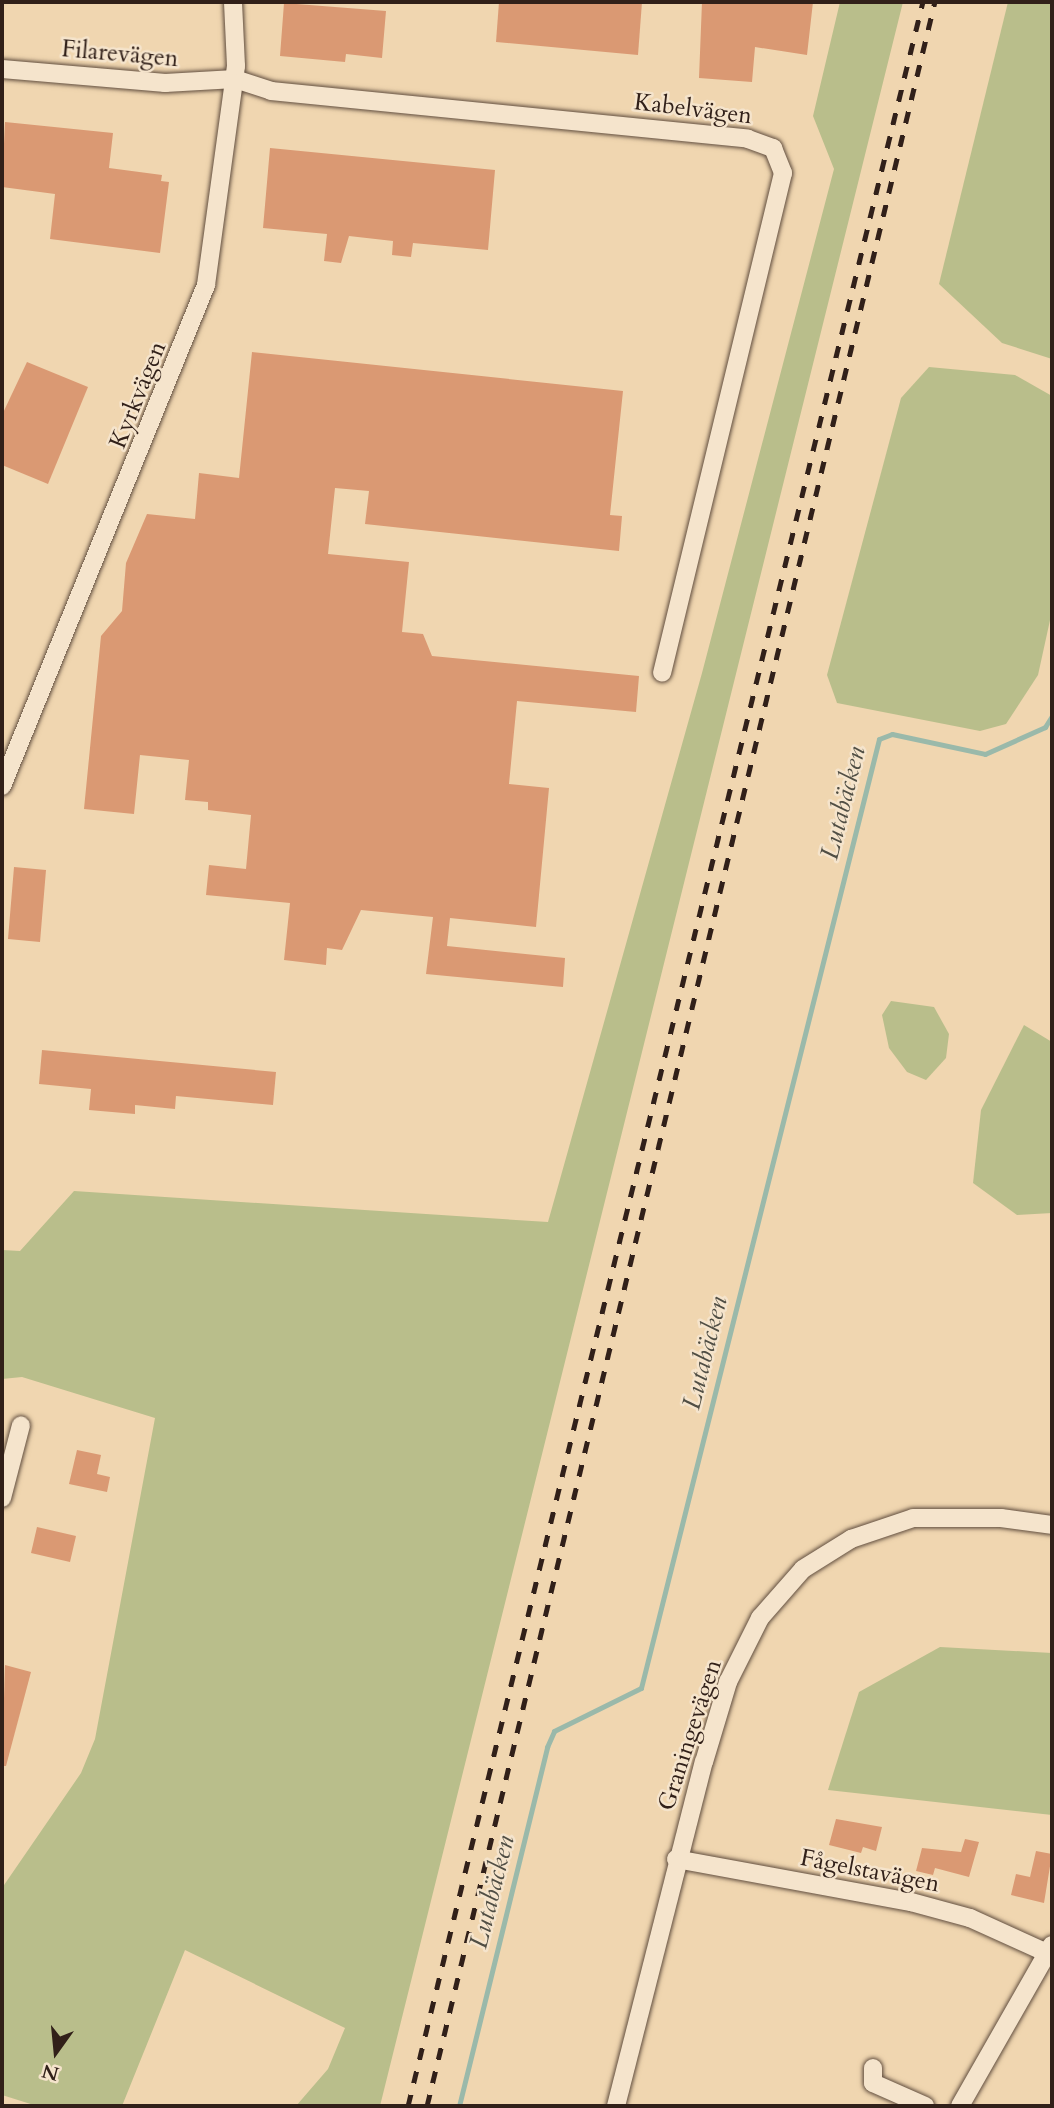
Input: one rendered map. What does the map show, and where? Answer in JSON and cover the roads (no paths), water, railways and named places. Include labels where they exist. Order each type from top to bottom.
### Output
[{"type":"street","name":"Kyrkvägen","points":[[2,786],[206,285],[235,79],[233,2]]},
{"type":"street","name":"Filarevägen","points":[[2,69],[165,83],[235,79]]},
{"type":"street","name":"Kabelvägen","points":[[235,79],[271,91],[748,139],[779,156],[783,173],[772,225],[662,673]]},
{"type":"street","points":[[2,1501],[21,1425]]},
{"type":"street","name":"Graningevägen","points":[[616,2106],[676,1859],[728,1682],[760,1618],[803,1569],[850,1539],[913,1518],[1001,1518],[1052,1525]]},
{"type":"street","name":"Fågelstavägen","points":[[676,1859],[911,1902],[970,1918],[1050,1949]]},
{"type":"street","points":[[960,2106],[1050,1949]]},
{"type":"street","points":[[873,2068],[873,2083],[925,2106]]},
{"type":"waterway","name":"Lutabäcken","points":[[459,2106],[547,1747],[554,1731],[641,1688],[879,739],[892,734],[985,754],[1045,727],[1052,716]]},
{"type":"railway","points":[[408,2106],[923,2]]},
{"type":"railway","points":[[427,2106],[935,2]]}]
